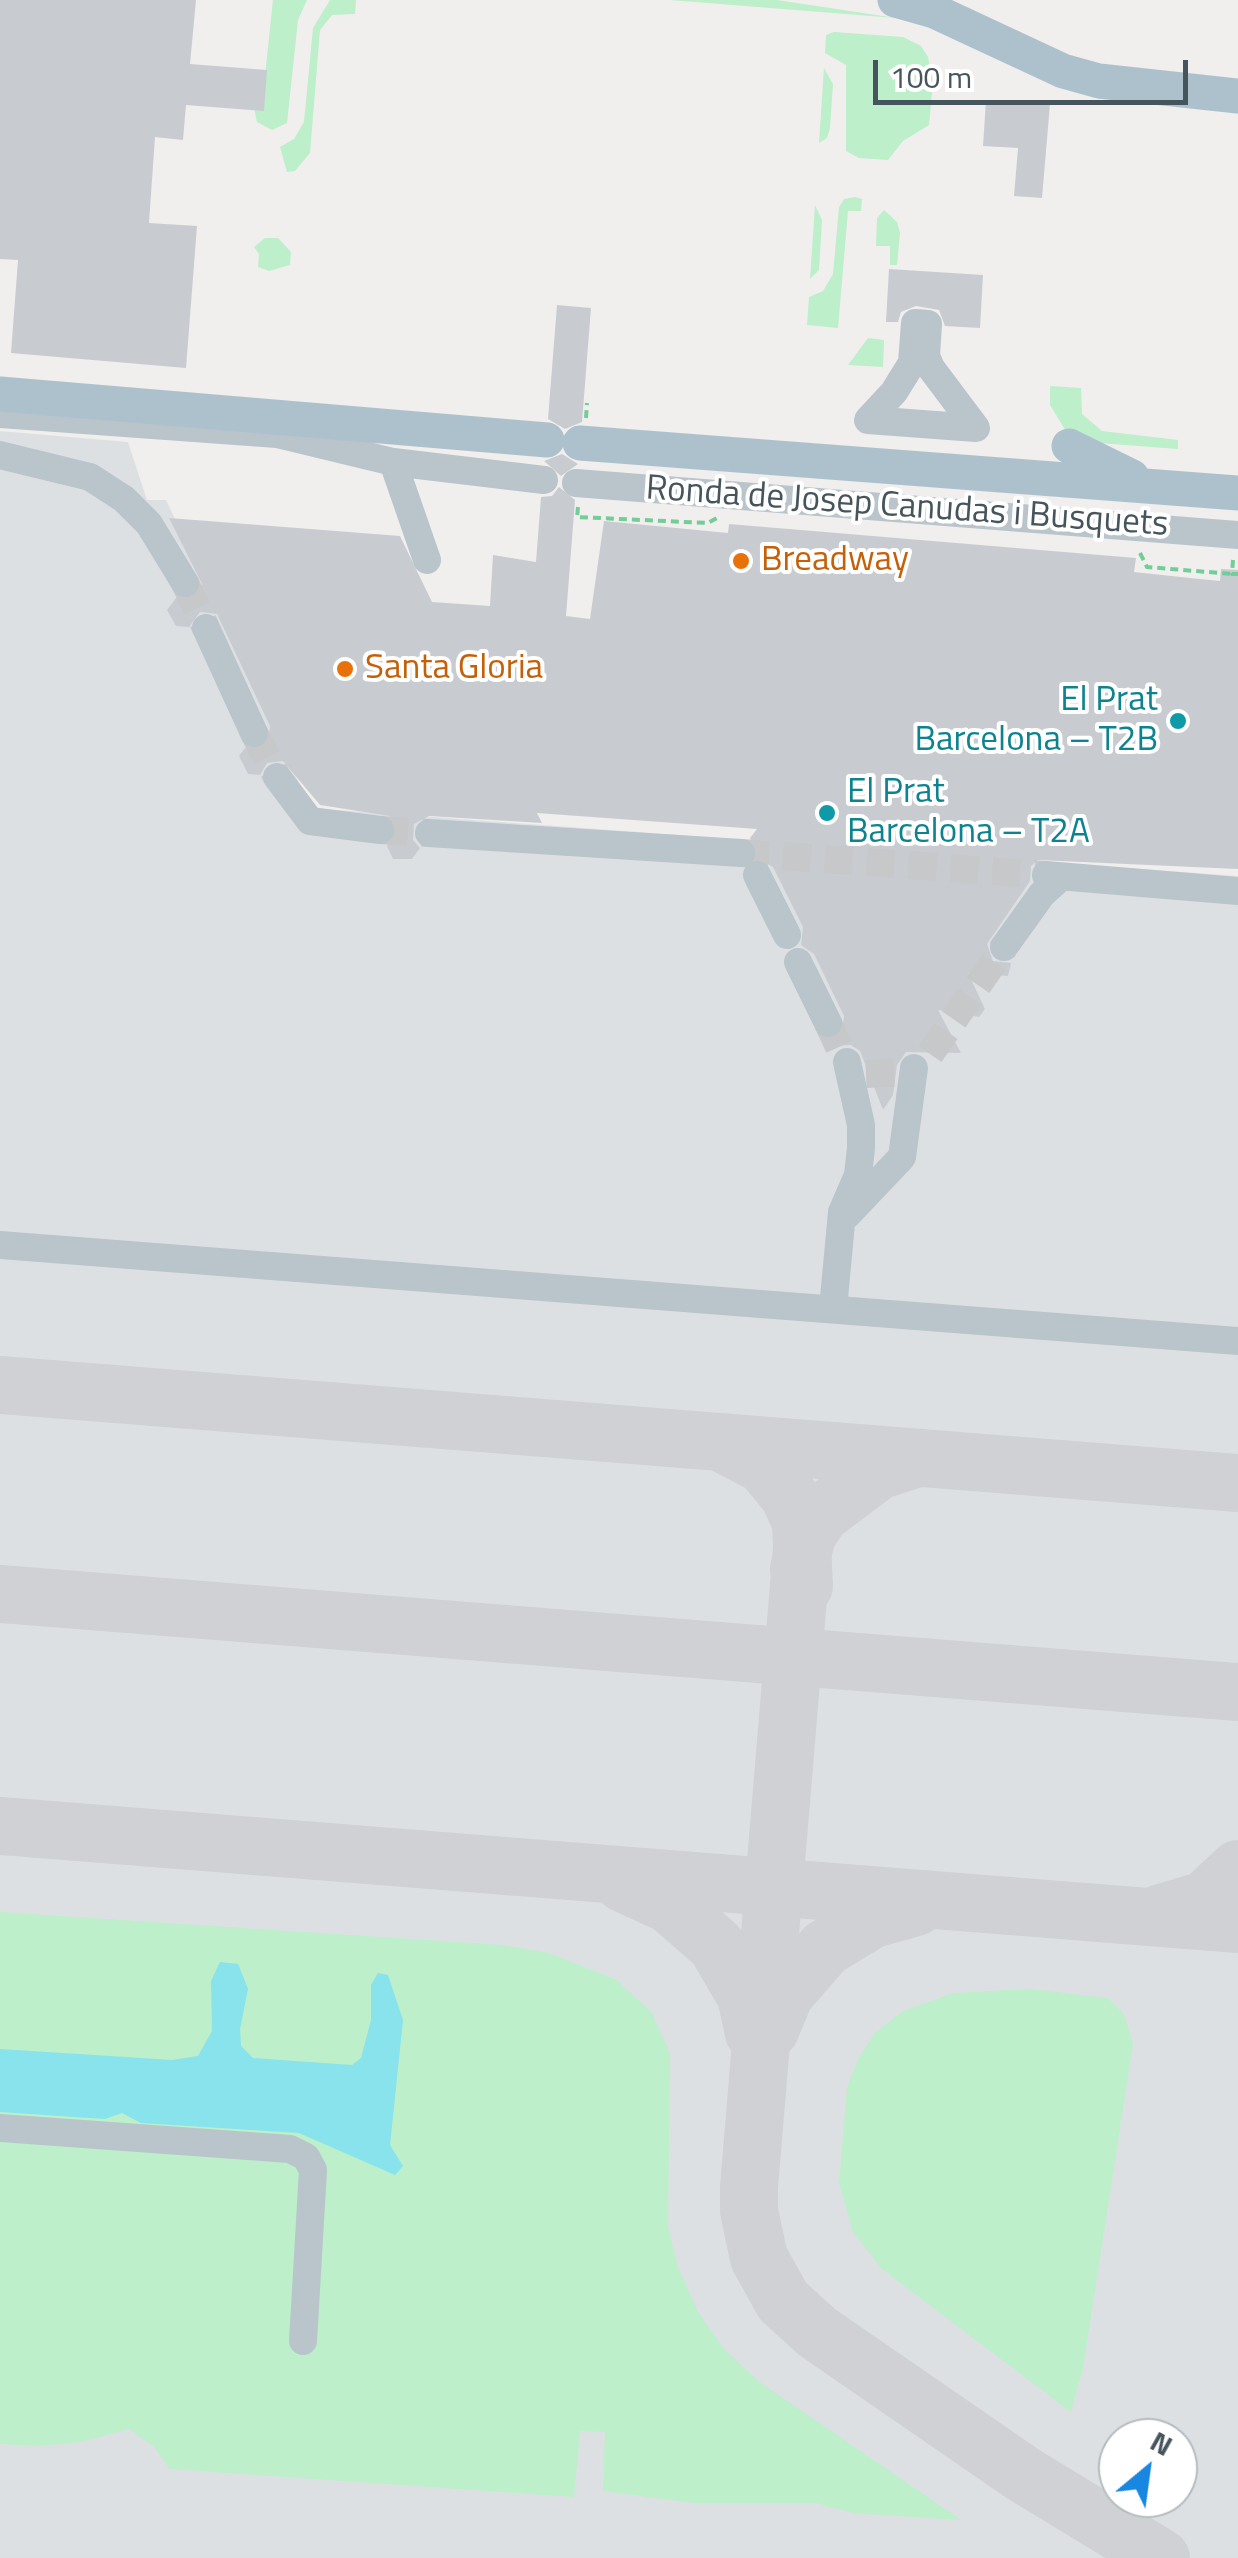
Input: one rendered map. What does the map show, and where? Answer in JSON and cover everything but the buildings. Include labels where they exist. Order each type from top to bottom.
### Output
[{"type":"main road","points":[[895,0],[934,10],[1081,76],[1238,96]]},
{"type":"main road","name":"Ronda de Josep Canudas i Busquets","points":[[0,394],[1238,493]]},
{"type":"main road","points":[[1068,446],[1146,484]]},
{"type":"street","points":[[915,323],[928,324],[926,356],[976,428],[868,420],[894,392],[912,363],[915,323]]},
{"type":"street","points":[[0,414],[277,434],[392,462],[544,480]]},
{"type":"street","points":[[0,455],[90,478],[124,499],[148,524],[185,583]]},
{"type":"street","points":[[392,462],[427,560]]},
{"type":"street","name":"Ronda de Josep Canudas i Busquets","points":[[576,483],[1238,534]]},
{"type":"street","points":[[206,628],[254,733]]},
{"type":"street","points":[[277,776],[310,821],[380,830]]},
{"type":"street","points":[[429,833],[741,859],[787,935]]},
{"type":"street","points":[[1004,947],[1053,876],[1238,892]]},
{"type":"street","points":[[798,962],[845,1052],[861,1125],[862,1148],[840,1230],[834,1309]]},
{"type":"street","points":[[840,1230],[849,1211],[902,1157],[918,1065]]},
{"type":"street","points":[[0,1245],[1238,1341]]},
{"type":"street","points":[[0,2128],[290,2148],[306,2157],[313,2170],[303,2341]]},
{"type":"path","points":[[1190,570],[1190,578]]},
{"type":"shaded area","points":[[0,431],[128,442],[147,500],[166,500],[311,808],[1238,876],[1238,2558],[0,2558]]},
{"type":"green space","points":[[273,0],[307,0],[298,20],[287,123],[272,130],[257,122],[253,104],[262,104]]},
{"type":"green space","points":[[330,0],[356,0],[355,14],[332,15],[320,30],[310,153],[295,171],[287,172],[280,147],[294,139],[304,122],[313,28]]},
{"type":"green space","points":[[670,0],[777,0],[896,18]]},
{"type":"green space","points":[[834,32],[903,37],[921,46],[928,57],[933,82],[929,125],[903,141],[888,160],[859,158],[846,151],[846,65],[825,53],[826,35]]},
{"type":"green space","points":[[824,68],[833,84],[830,128],[827,138],[819,143]]},
{"type":"green space","points":[[844,199],[862,199],[861,211],[848,211],[838,328],[807,325],[809,297],[823,291],[833,274],[839,207]]},
{"type":"green space","points":[[815,205],[822,220],[819,270],[810,279]]},
{"type":"green space","points":[[884,210],[897,222],[900,233],[897,265],[890,265],[890,246],[876,246],[877,218]]},
{"type":"green space","points":[[265,238],[278,238],[291,252],[290,265],[269,271],[258,267],[259,254],[254,247]]},
{"type":"green space","points":[[868,338],[884,340],[883,367],[848,365]]},
{"type":"green space","points":[[1050,386],[1081,388],[1082,414],[1102,431],[1178,440],[1178,449],[1072,441],[1050,405]]},
{"type":"green space","points":[[0,1912],[502,1945],[549,1953],[617,1980],[652,2013],[670,2054],[668,2227],[678,2267],[698,2312],[723,2348],[758,2381],[961,2520],[853,2513],[816,2503],[694,2503],[603,2491],[605,2432],[580,2431],[574,2497],[170,2469],[154,2447],[129,2429],[81,2442],[0,2444]]},
{"type":"green space","points":[[1030,1989],[1108,1998],[1124,2014],[1133,2044],[1083,2368],[1071,2412],[882,2269],[853,2232],[839,2183],[847,2088],[858,2059],[875,2033],[903,2011],[954,1993]]},
{"type":"water","points":[[220,1962],[238,1964],[248,1989],[240,2029],[241,2046],[253,2058],[352,2065],[361,2058],[371,2020],[371,1985],[378,1973],[388,1975],[403,2020],[390,2145],[403,2166],[395,2175],[299,2133],[141,2123],[122,2113],[105,2119],[0,2112],[0,2049],[172,2060],[198,2056],[212,2031],[211,1981]]},
{"type":"taxiway","points":[[0,1385],[1238,1483]]},
{"type":"taxiway","points":[[722,1443],[764,1465],[790,1497],[801,1523],[804,1586]]},
{"type":"taxiway","points":[[799,1569],[807,1535],[821,1514],[878,1471],[915,1459]]},
{"type":"taxiway","points":[[802,1549],[749,2187],[749,2211],[759,2258],[783,2301],[817,2332],[1023,2474],[1161,2558]]},
{"type":"taxiway","points":[[0,1594],[1238,1692]]},
{"type":"taxiway","points":[[0,1826],[1238,1924]]},
{"type":"taxiway","points":[[1158,1914],[1205,1900],[1238,1869]]},
{"type":"taxiway","points":[[623,1883],[669,1904],[716,1945],[746,1996],[754,2033]]},
{"type":"taxiway","points":[[770,2030],[785,1994],[825,1948],[873,1919],[916,1907]]},
{"type":"tunnel","points":[[185,583],[206,628]]},
{"type":"tunnel","points":[[254,733],[277,777]]},
{"type":"tunnel","points":[[380,830],[429,833]]},
{"type":"tunnel","points":[[741,853],[1046,875]]},
{"type":"tunnel","points":[[930,1054],[1004,947]]},
{"type":"tunnel","points":[[828,1023],[839,1047]]},
{"type":"tunnel","points":[[866,1074],[908,1072]]},
{"type":"place","name":"Breadway","points":[[741,561]]},
{"type":"place","name":"Santa Gloria","points":[[345,669]]},
{"type":"place","name":"El Prat Barcelona – T2B","points":[[1178,721]]},
{"type":"place","name":"El Prat Barcelona – T2A","points":[[827,813]]}]
